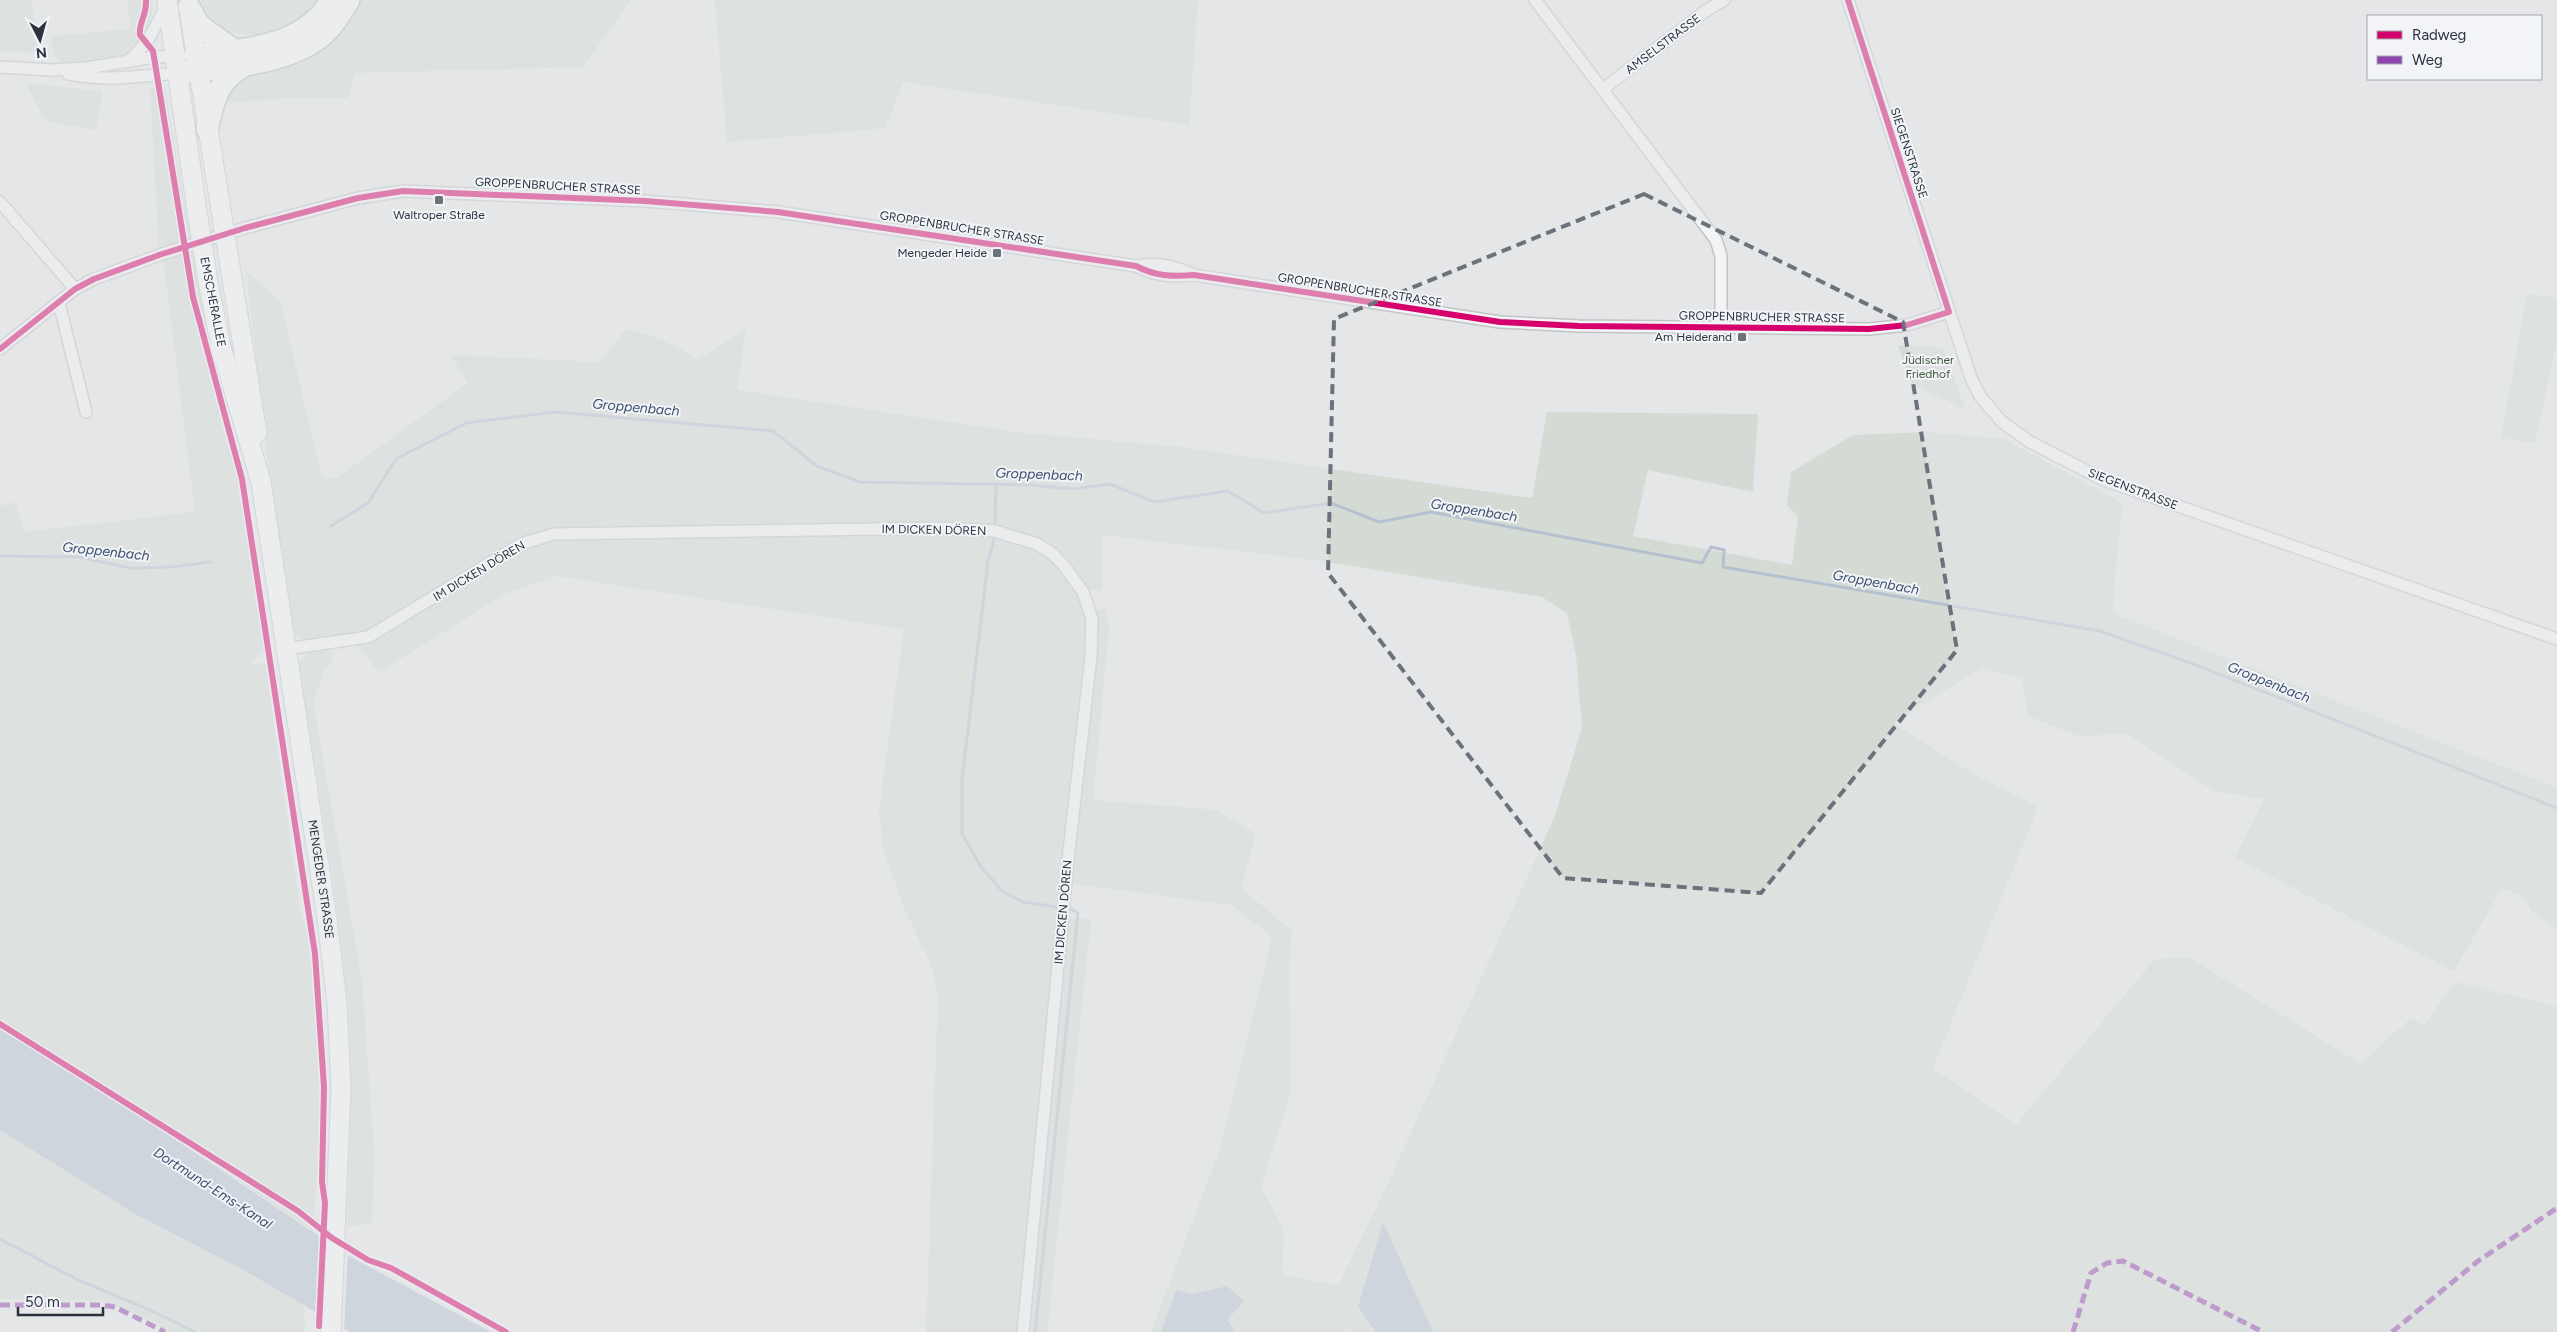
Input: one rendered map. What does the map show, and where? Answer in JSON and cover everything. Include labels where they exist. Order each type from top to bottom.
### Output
[{"type":"highway","points":[[207,129],[217,92],[222,82],[241,57],[300,33],[325,10],[331,0]]},
{"type":"highway","points":[[186,64],[293,53],[325,34],[349,0]]},
{"type":"highway","points":[[188,4],[199,25],[241,57]]},
{"type":"main road","name":"EMSCHERALLEE","points":[[167,2],[207,129],[260,454],[261,482],[268,530]]},
{"type":"main road","name":"EMSCHERALLEE","points":[[188,4],[186,64],[198,218],[208,282],[222,347],[261,482]]},
{"type":"main road","name":"MENGEDER STRASSE","points":[[268,530],[327,918],[337,1002],[341,1088],[331,1332]]},
{"type":"street","points":[[1535,0],[1716,240],[1721,256],[1721,327]]},
{"type":"street","name":"AMSELSTRASSE","points":[[1603,89],[1707,10],[1724,0]]},
{"type":"street","name":"SIEGENSTRASSE","points":[[1848,0],[1971,378],[1980,396],[2002,422],[2030,442],[2104,480],[2557,639]]},
{"type":"street","points":[[128,62],[147,42],[167,2]]},
{"type":"street","points":[[0,67],[51,70],[87,68],[128,62],[186,64]]},
{"type":"street","points":[[51,70],[87,78],[186,64]]},
{"type":"street","name":"GROPPENBRUCHER STRASSE","points":[[0,349],[75,289],[124,267],[242,229],[358,198],[403,191],[645,202],[778,212],[1136,266],[1151,263],[1176,266],[1194,275],[1500,322],[1579,326],[1884,328],[1907,325],[1949,312]]},
{"type":"street","points":[[0,202],[75,289]]},
{"type":"street","points":[[59,303],[86,412]]},
{"type":"street","name":"IM DICKEN DÖREN","points":[[286,649],[368,637],[521,544],[554,534],[943,528],[995,531],[1010,534],[1037,544],[1053,554],[1083,592],[1092,620],[1091,656],[1068,861],[1023,1332]]},
{"type":"highlighted area","points":[[1644,194],[1903,322],[1957,650],[1761,893],[1563,878],[1328,573],[1334,319]]},
{"type":"green space","points":[[0,0],[32,0],[37,53],[0,51]]},
{"type":"green space","points":[[127,0],[152,0],[152,13],[149,22],[142,39],[134,48],[124,55],[113,59],[88,63],[63,64],[57,58],[52,48],[51,36],[130,29]]},
{"type":"green space","points":[[198,0],[319,0],[310,16],[283,30],[254,35],[220,32],[200,17]]},
{"type":"green space","points":[[357,0],[631,0],[583,67],[354,73],[348,98],[292,98],[222,103],[229,85]]},
{"type":"green space","points":[[715,0],[1198,0],[1189,125],[903,82],[885,128],[727,142]]},
{"type":"green space","points":[[25,83],[102,91],[96,130],[46,121]]},
{"type":"green space","points":[[165,87],[197,279],[223,379],[232,447],[265,649],[251,664],[265,663],[301,916],[308,938],[310,953],[320,1071],[318,1167],[312,1230],[125,1106],[0,1028],[0,506],[15,502],[24,532],[195,512],[163,257],[159,250],[150,88]]},
{"type":"green space","points":[[246,271],[280,301],[321,473],[326,479],[337,478],[468,383],[451,355],[600,362],[626,329],[664,341],[698,360],[746,329],[737,390],[1016,432],[1180,447],[1532,498],[1547,412],[1758,414],[1753,492],[1648,470],[1633,536],[1792,565],[1798,517],[1787,505],[1791,472],[1853,435],[1926,432],[2004,439],[2122,503],[2112,613],[2557,788],[2557,929],[2531,911],[2523,896],[2502,888],[2454,971],[2235,858],[2264,799],[2214,791],[2128,734],[2078,736],[2028,716],[2022,679],[1982,667],[1893,723],[1972,773],[2038,807],[1933,1068],[2016,1125],[2155,959],[2190,958],[2361,1064],[2411,1018],[2424,1026],[2455,982],[2557,1007],[2557,1332],[1433,1332],[1383,1223],[1358,1307],[1376,1332],[1350,1332],[1347,1329],[1346,1332],[1235,1332],[1227,1320],[1227,1286],[1192,1294],[1176,1290],[1161,1332],[1151,1332],[1221,1146],[1272,937],[1232,905],[1073,884],[1079,810],[1063,868],[1018,1332],[926,1332],[938,996],[932,967],[904,908],[883,848],[879,811],[904,629],[556,576],[505,594],[379,672],[349,635],[305,641],[294,631],[284,577],[265,440]],"holes":[[[996,526],[1026,535],[1048,548],[1068,565],[1089,589],[1102,591],[1102,535],[1322,561],[1542,597],[1567,613],[1576,656],[1582,728],[1554,818],[1377,1207],[1338,1286],[1282,1274],[1284,1230],[1261,1187],[1290,1094],[1289,962],[1292,931],[1241,888],[1256,834],[1217,810],[1093,800],[1109,628],[1105,609],[1097,611],[1096,654],[1082,593],[1041,548]]]},
{"type":"green space","points":[[2527,294],[2557,298],[2557,341],[2535,443],[2501,438]]},
{"type":"green space","name":"Jüdischer Friedhof","points":[[1898,346],[1938,347],[1944,350],[1965,409],[1913,385]]},
{"type":"green space","points":[[326,649],[331,652],[333,660],[324,672],[313,702],[362,980],[374,1152],[372,1224],[347,1226],[351,1087],[348,1003],[332,875],[298,663],[309,652]]},
{"type":"green space","points":[[1066,916],[1091,920],[1047,1332],[1026,1332]]},
{"type":"green space","points":[[0,1130],[137,1215],[242,1269],[304,1305],[305,1332],[169,1332],[157,1323],[104,1301],[0,1299]]},
{"type":"water","name":"Dortmund-Ems-Kanal","points":[[0,1028],[125,1106],[349,1256],[491,1332],[350,1332],[242,1269],[137,1215],[0,1130]]},
{"type":"water","points":[[1383,1222],[1433,1332],[1376,1332],[1358,1307]]},
{"type":"water","points":[[1227,1286],[1244,1301],[1227,1320],[1235,1332],[1161,1332],[1176,1290],[1192,1294]]},
{"type":"pier","points":[[321,1233],[348,1252],[344,1331],[316,1315]]},
{"type":"waterway","name":"Groppenbach","points":[[331,526],[368,503],[396,459],[466,423],[555,412],[773,431],[817,466],[860,482],[1031,485],[1073,489],[1110,484],[1154,502],[1228,491],[1264,513],[1331,503],[1379,522],[1431,512],[1702,563],[1711,547],[1724,550],[1723,567],[2100,631],[2196,665],[2557,808]]},
{"type":"waterway","points":[[995,527],[996,484]]},
{"type":"waterway","points":[[995,536],[988,561],[962,780],[962,834],[981,867],[1003,892],[1023,902],[1057,907]]},
{"type":"waterway","name":"Groppenbach","points":[[0,556],[79,557],[130,568],[171,567],[210,562]]},
{"type":"waterway","points":[[1035,1332],[1078,913],[1068,908]]},
{"type":"waterway","points":[[0,1239],[78,1280],[150,1310],[195,1332]]},
{"type":"marked path","points":[[2392,1332],[2478,1261],[2557,1208]]},
{"type":"marked path","points":[[2073,1332],[2091,1273],[2107,1263],[2123,1261],[2263,1332]]},
{"type":"marked path","points":[[0,1305],[102,1305],[115,1307],[165,1332]]},
{"type":"cycle path","points":[[146,0],[140,35],[153,51],[193,297],[242,479],[315,954],[324,1087],[322,1182],[325,1203],[319,1326]]},
{"type":"cycle path","points":[[0,349],[75,289],[94,279],[162,254],[245,228],[358,198],[403,191],[645,201],[778,212],[1136,266],[1164,275],[1194,275],[1500,322],[1579,326],[1869,329],[1907,325],[1949,312],[1848,0]]},
{"type":"cycle path","points":[[0,1024],[298,1211],[332,1238],[368,1260],[391,1268],[506,1332]]},
{"type":"place","name":"Waltroper Straße","points":[[439,200]]},
{"type":"place","name":"Mengeder Heide","points":[[997,253]]},
{"type":"place","name":"Am Heiderand","points":[[1742,337]]}]
